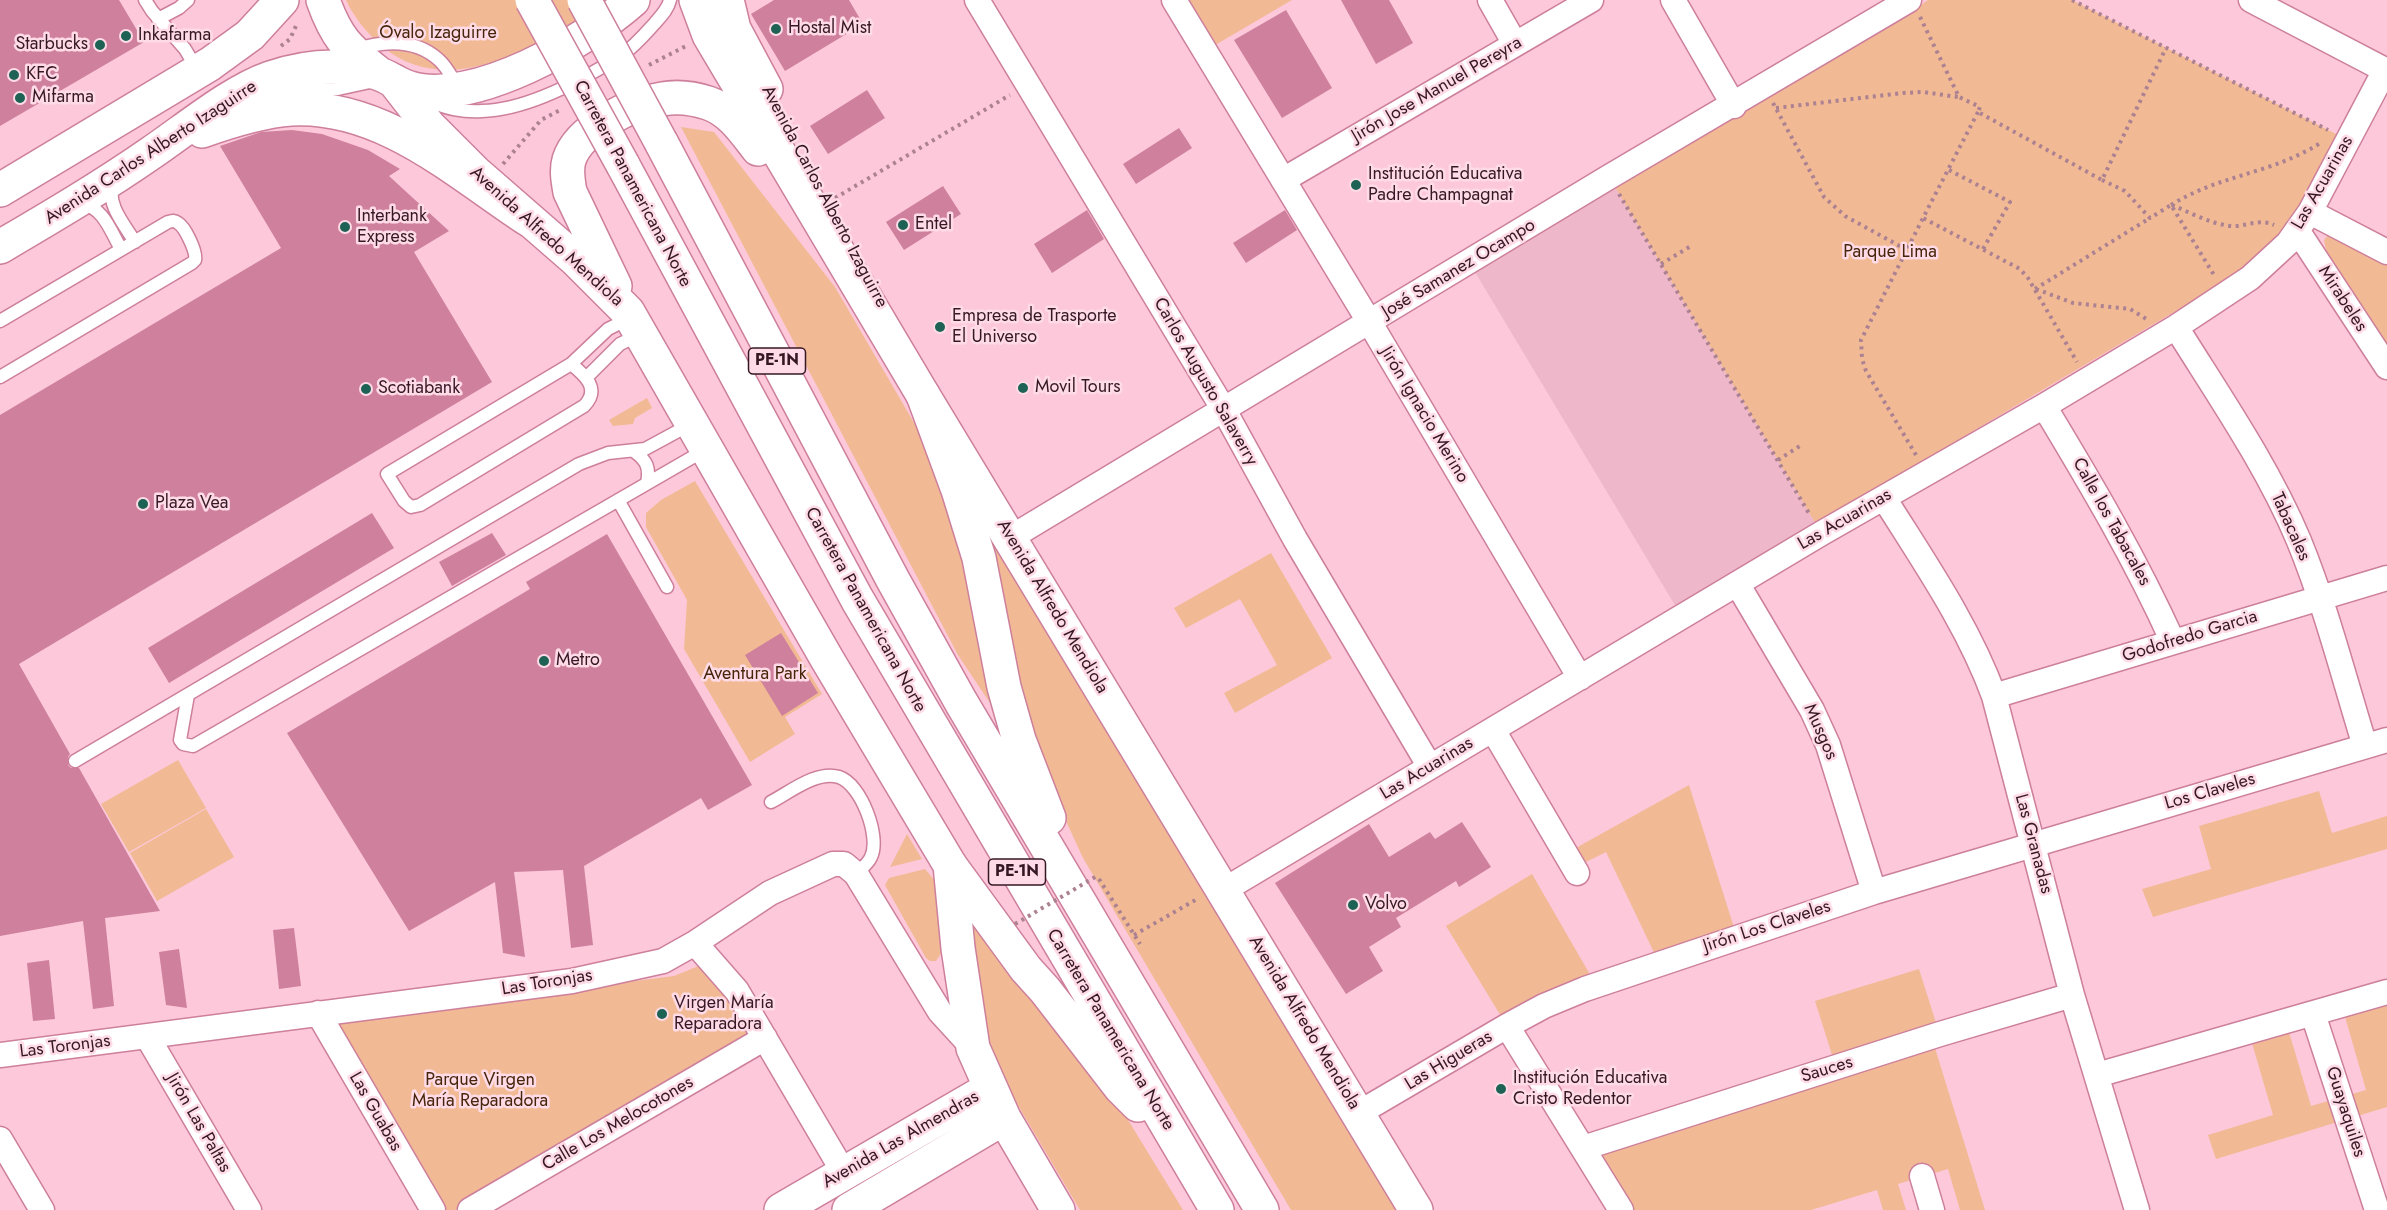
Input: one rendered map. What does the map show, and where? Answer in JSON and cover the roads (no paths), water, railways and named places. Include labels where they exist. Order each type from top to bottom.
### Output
[{"type":"main road","points":[[204,68],[236,34],[257,0]]},
{"type":"main road","points":[[0,190],[204,68],[250,34],[282,0]]},
{"type":"main road","points":[[323,0],[331,23],[350,51],[393,80]]},
{"type":"main road","name":"Carretera Panamericana Norte","points":[[532,0],[857,599],[1217,1210]]},
{"type":"main road","name":"PE-1N","points":[[585,0],[893,580],[1120,941],[1262,1210]]},
{"type":"main road","name":"Avenida Carlos Alberto Izaguirre","points":[[0,247],[148,155],[241,93],[268,79],[296,70],[322,66],[344,66],[442,92],[480,84],[543,59],[604,22],[633,0]]},
{"type":"main road","name":"Avenida Alfredo Mendiola","points":[[696,0],[709,35],[922,395],[1010,538],[1215,892],[1359,1113],[1416,1210]]},
{"type":"main road","name":"Avenida Carlos Alberto Izaguirre","points":[[726,0],[734,29],[829,201],[894,327],[922,395]]},
{"type":"main road","name":"Avenida Alfredo Mendiola","points":[[393,80],[429,126],[475,172],[598,280],[633,321],[896,777],[950,866],[958,948],[973,1048],[989,1089],[1004,1118],[1058,1210]]},
{"type":"main road","points":[[633,321],[570,192],[567,175],[570,158],[580,142],[598,126],[636,105],[663,98],[687,97],[710,104],[730,116],[745,132],[862,291]]},
{"type":"main road","points":[[148,155],[205,130],[249,116],[290,109],[323,110],[358,118],[415,143],[529,220]]},
{"type":"main road","points":[[922,395],[958,490],[979,558],[1004,687],[1019,740],[1041,801],[1120,941]]},
{"type":"main road","points":[[950,866],[1026,969],[1045,990],[1120,1088],[1178,1144]]},
{"type":"main road","name":"Avenida Las Almendras","points":[[781,1210],[989,1089]]},
{"type":"main road","name":"Avenida Las Almendras","points":[[849,1210],[1004,1118]]},
{"type":"street","name":"Carlos Augusto Salaverry","points":[[977,0],[1224,410],[1295,539],[1430,767]]},
{"type":"street","name":"Jirón Ignacio Merino","points":[[1174,0],[1370,323],[1580,678]]},
{"type":"street","points":[[1490,0],[1515,44]]},
{"type":"street","name":"Jirón Jose Manuel Pereyra","points":[[1283,180],[1591,0]]},
{"type":"street","points":[[1673,0],[1734,106]]},
{"type":"street","points":[[2251,0],[2386,71]]},
{"type":"street","name":"José Samanez Ocampo","points":[[1010,538],[1900,5]]},
{"type":"street","name":"Las Acuarinas","points":[[1215,892],[1493,730],[1822,533],[2044,405],[2164,326],[2226,294],[2250,278],[2298,228],[2341,136],[2386,71]]},
{"type":"street","points":[[2298,228],[2387,252]]},
{"type":"street","name":"Mirabeles","points":[[2298,228],[2387,367]]},
{"type":"street","name":"Tabacales","points":[[2164,326],[2245,436],[2273,487],[2299,541],[2376,743]]},
{"type":"street","name":"Calle los Tabacales","points":[[2044,405],[2146,581],[2173,642]]},
{"type":"street","name":"Las Granadas","points":[[1884,498],[1965,628],[1982,662],[1994,696],[2072,995],[2137,1210]]},
{"type":"street","name":"Godofredo Garcia","points":[[1994,696],[2387,578]]},
{"type":"street","name":"Musgos","points":[[1738,585],[1812,710],[1828,745],[1874,892]]},
{"type":"street","points":[[1493,730],[1578,873]]},
{"type":"street","name":"Los Claveles","points":[[2034,844],[2376,743]]},
{"type":"street","name":"Jirón Los Claveles","points":[[1507,1026],[1544,1006],[1585,989],[1874,892],[2034,844]]},
{"type":"street","name":"Las Toronjas","points":[[0,1055],[572,981],[663,961],[695,943],[770,893],[832,864],[843,864],[856,874]]},
{"type":"street","points":[[856,874],[940,1012],[973,1048]]},
{"type":"street","points":[[695,943],[737,991],[844,1173]]},
{"type":"street","points":[[2097,1075],[2387,992]]},
{"type":"street","name":"Sauces","points":[[1583,1148],[1940,1034],[2072,995]]},
{"type":"street","name":"Las Guabas","points":[[318,1013],[433,1210]]},
{"type":"street","name":"Guayaquiles","points":[[2313,1014],[2377,1210]]},
{"type":"street","name":"Las Higueras","points":[[1359,1113],[1507,1026],[1621,1210]]},
{"type":"street","name":"Jirón Las Paltas","points":[[147,1036],[249,1210]]},
{"type":"street","name":"Calle Los Melocotones","points":[[470,1210],[765,1038]]},
{"type":"street","points":[[0,1139],[42,1210]]},
{"type":"street","points":[[1922,1176],[1932,1210]]},
{"type":"lane","points":[[145,0],[185,50],[204,68]]},
{"type":"lane","points":[[158,18],[179,8],[188,0]]},
{"type":"lane","points":[[210,113],[256,99],[294,91],[338,89],[393,80],[426,100],[450,110],[483,111],[531,101],[576,81],[623,54],[640,40],[663,14],[670,0]]},
{"type":"lane","points":[[350,51],[376,43],[399,42],[424,50],[440,60],[459,88]]},
{"type":"lane","points":[[118,174],[112,186],[111,201],[135,242]]},
{"type":"lane","points":[[70,204],[87,204],[96,209],[122,249]]},
{"type":"lane","points":[[0,321],[172,221],[180,224],[196,255],[192,263],[0,377]]},
{"type":"lane","points":[[571,363],[587,377],[591,391],[588,402],[584,406],[420,505],[411,507],[404,501],[387,474],[571,363],[608,328],[633,321]]},
{"type":"lane","points":[[587,377],[620,344],[633,321]]},
{"type":"lane","points":[[75,761],[579,464],[608,453],[635,452],[656,444],[699,436]]},
{"type":"lane","points":[[188,695],[180,740],[183,744],[193,746],[647,483],[699,436]]},
{"type":"lane","points":[[635,452],[647,464],[647,483]]},
{"type":"lane","points":[[618,500],[667,587]]},
{"type":"lane","points":[[771,802],[813,779],[825,776],[840,777],[849,783],[872,824],[875,835],[872,856],[856,874]]},
{"type":"place","name":"Hostal Mist","points":[[776,29]]},
{"type":"place","name":"Inkafarma","points":[[126,36]]},
{"type":"place","name":"Starbucks","points":[[100,45]]},
{"type":"place","name":"KFC","points":[[14,75]]},
{"type":"place","name":"Mifarma","points":[[20,98]]},
{"type":"place","name":"Institución Educativa Padre Champagnat","points":[[1356,185]]},
{"type":"place","name":"Entel","points":[[903,225]]},
{"type":"place","name":"Interbank Express","points":[[345,227]]},
{"type":"place","name":"Empresa de Trasporte El Universo","points":[[940,327]]},
{"type":"place","name":"Movil Tours","points":[[1023,388]]},
{"type":"place","name":"Scotiabank","points":[[366,389]]},
{"type":"place","name":"Plaza Vea","points":[[143,504]]},
{"type":"place","name":"Metro","points":[[544,661]]},
{"type":"place","name":"Volvo","points":[[1353,905]]},
{"type":"place","name":"Virgen María Reparadora","points":[[662,1014]]},
{"type":"place","name":"Institución Educativa Cristo Redentor","points":[[1501,1089]]},
{"type":"park label","name":"Óvalo Izaguirre","points":[[438,34]]},
{"type":"park label","name":"Parque Lima","points":[[1890,253]]},
{"type":"park label","name":"Aventura Park","points":[[755,675]]},
{"type":"park label","name":"Parque Virgen María Reparadora","points":[[480,1091]]}]
